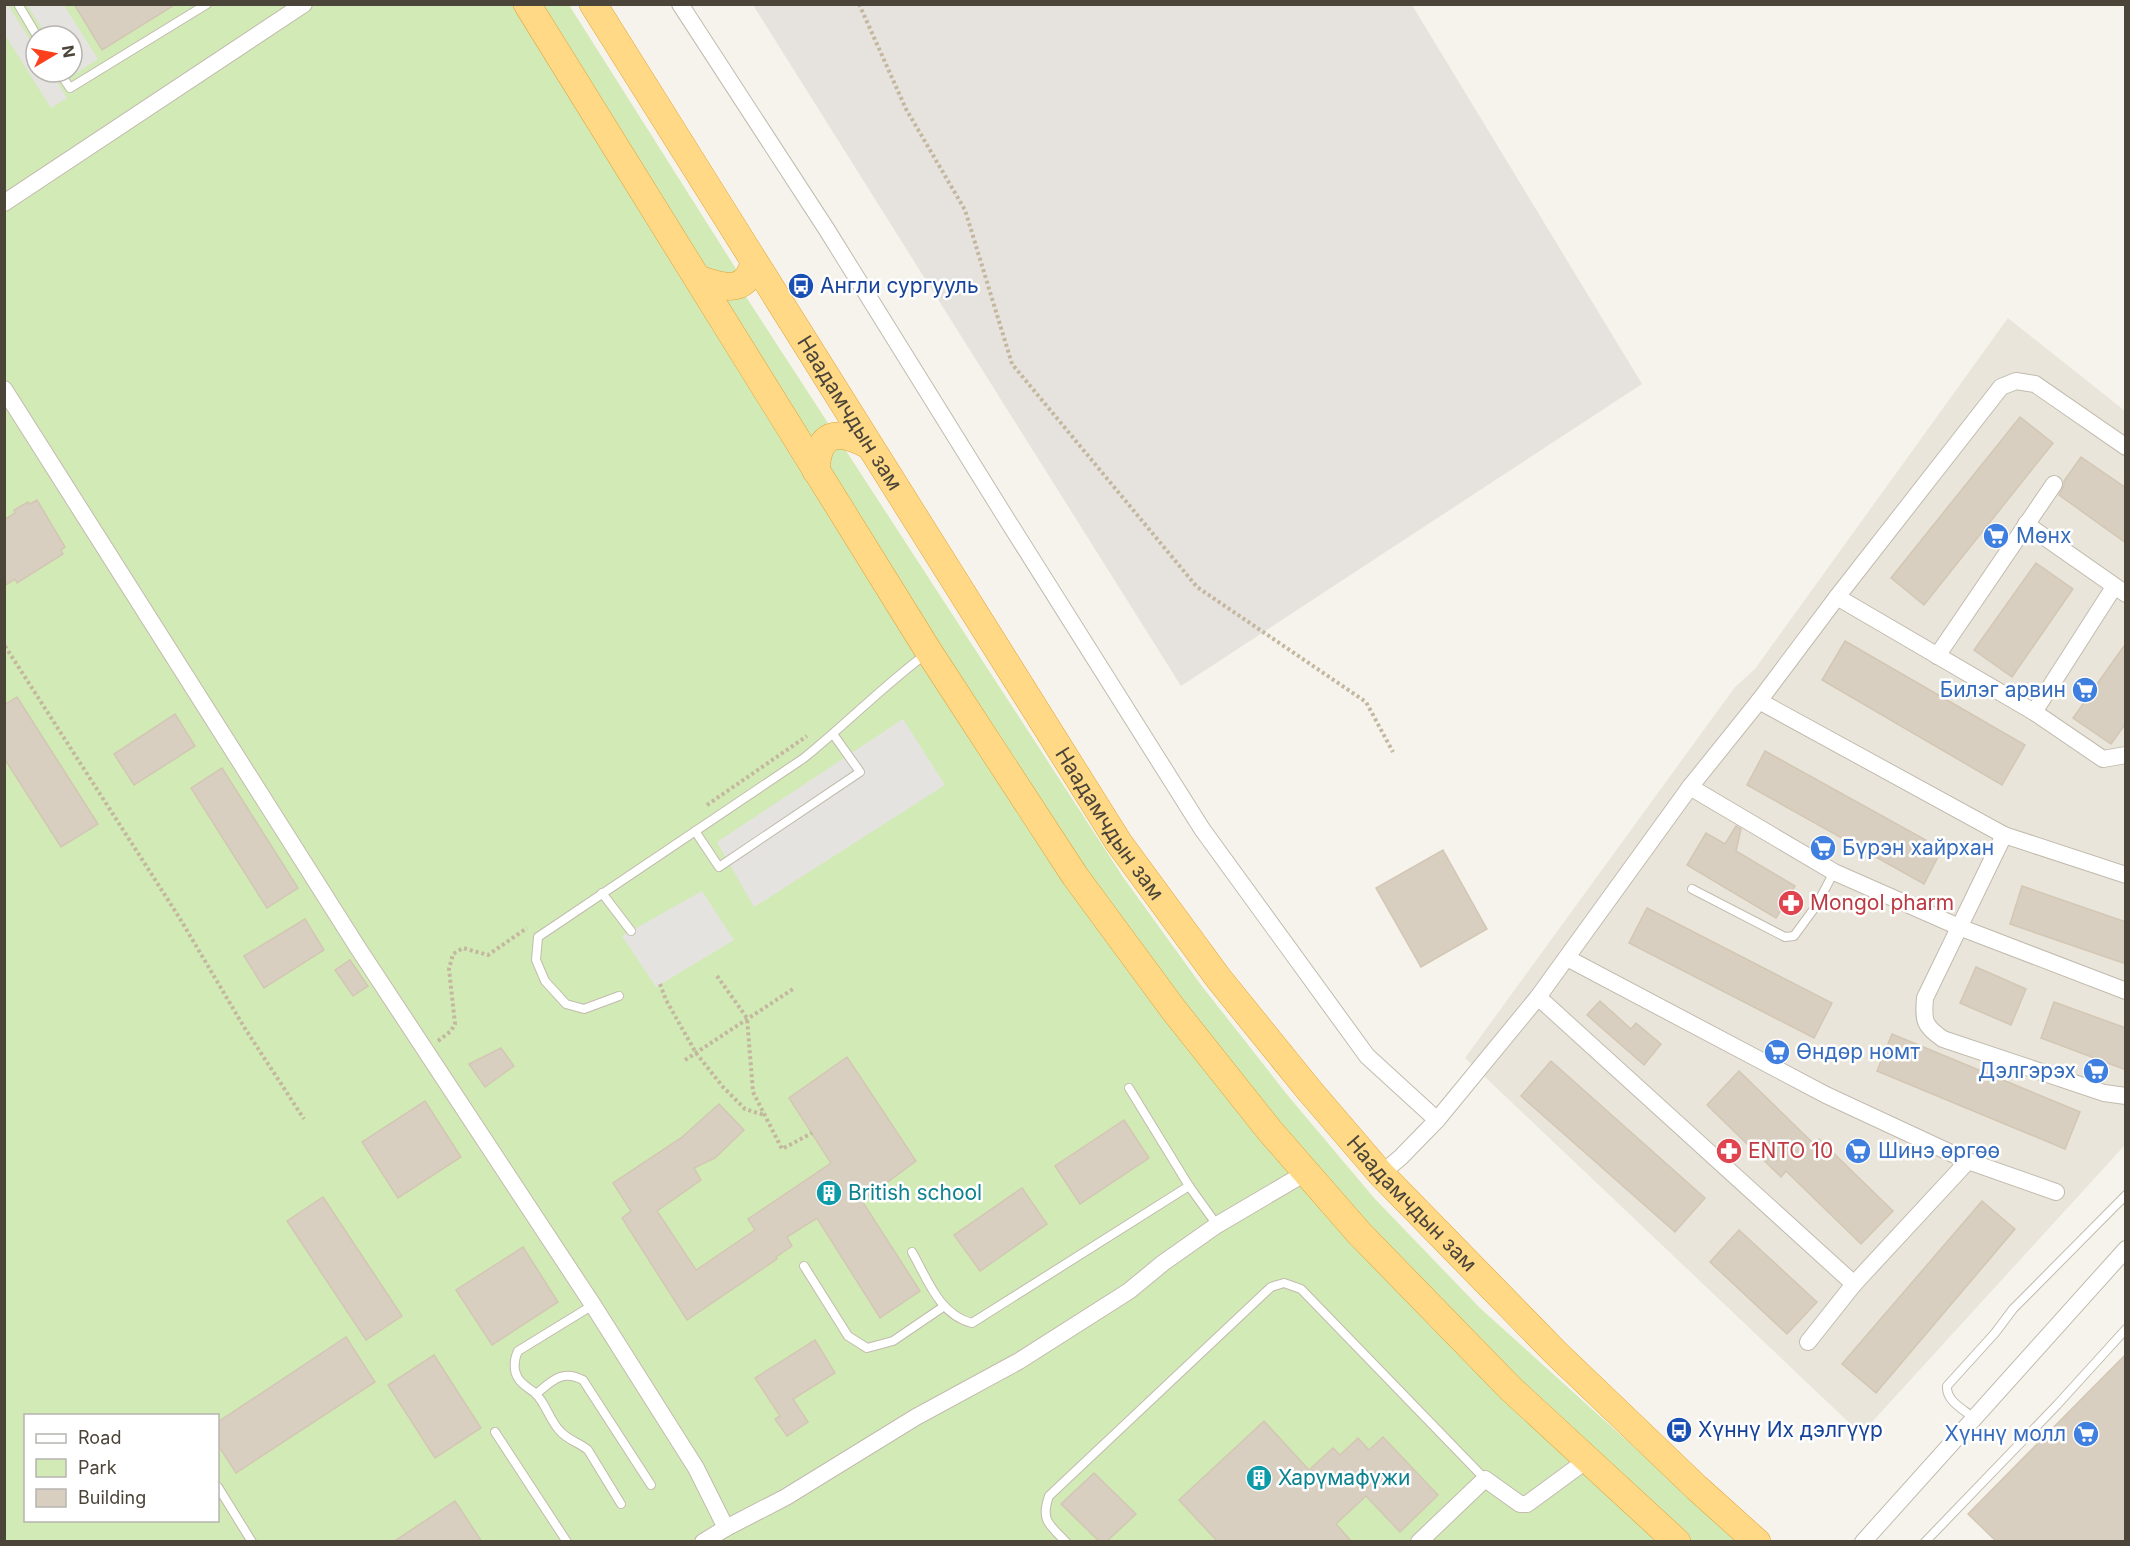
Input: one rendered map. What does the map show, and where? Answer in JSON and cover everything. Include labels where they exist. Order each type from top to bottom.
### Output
[{"type":"highway","points":[[527,4],[928,652],[1075,876],[1173,1009],[1270,1131],[1359,1233],[1511,1389],[1677,1542]]},
{"type":"highway","name":"Наадамчдын зам","points":[[593,4],[867,445],[1119,843],[1227,988],[1309,1090],[1381,1174],[1556,1353],[1696,1488],[1757,1542]]},
{"type":"highway","points":[[698,279],[720,286],[738,286],[745,282],[751,274],[754,263]]},
{"type":"highway","points":[[816,471],[818,449],[823,441],[843,435],[867,445]]},
{"type":"street","points":[[4,203],[304,4]]},
{"type":"street","points":[[680,4],[827,230],[1005,518],[1202,829],[1367,1056],[1437,1120]]},
{"type":"street","points":[[1381,1174],[1437,1120],[1538,997],[1690,787],[2001,387],[2016,381],[2035,384],[2126,447]]},
{"type":"street","points":[[4,389],[358,948],[696,1468],[726,1528]]},
{"type":"street","points":[[1937,656],[2054,484]]},
{"type":"street","points":[[2026,524],[2120,591],[2034,712]]},
{"type":"street","points":[[1837,597],[2034,712],[2103,759],[2126,755]]},
{"type":"street","points":[[1759,700],[2004,834],[2126,875]]},
{"type":"street","points":[[1690,787],[1834,872],[1959,927],[2126,991]]},
{"type":"street","points":[[2004,834],[1925,998],[1924,1015],[1929,1029],[1943,1039],[2104,1093],[2126,1096]]},
{"type":"street","points":[[1567,958],[1826,1095],[1968,1161],[2056,1192]]},
{"type":"street","points":[[1538,997],[1854,1284]]},
{"type":"street","points":[[1808,1342],[1854,1284],[1968,1161]]},
{"type":"street","points":[[703,1542],[786,1497],[916,1417],[1019,1360],[1129,1291],[1163,1263],[1217,1225],[1306,1173]]},
{"type":"street","points":[[1871,1539],[1974,1418],[2126,1249]]},
{"type":"street","points":[[1419,1542],[1485,1479],[1520,1504],[1527,1504],[1587,1460]]},
{"type":"lane","points":[[18,4],[30,24]]},
{"type":"lane","points":[[84,79],[207,4]]},
{"type":"lane","points":[[619,996],[584,1009],[566,1004],[545,981],[536,960],[538,937],[804,758],[928,652]]},
{"type":"lane","points":[[695,831],[718,867],[860,772],[833,734]]},
{"type":"lane","points":[[1692,889],[1785,937],[1794,936],[1816,906],[1834,872]]},
{"type":"lane","points":[[602,893],[631,931]]},
{"type":"lane","points":[[1129,1088],[1189,1186],[1217,1225]]},
{"type":"lane","points":[[912,1252],[943,1307],[961,1320],[972,1323],[1189,1186]]},
{"type":"lane","points":[[1974,1418],[1949,1398],[1947,1386],[1995,1334],[2013,1309],[2126,1196]]},
{"type":"lane","points":[[804,1266],[848,1336],[867,1348],[893,1341],[943,1307]]},
{"type":"lane","points":[[1066,1542],[1046,1521],[1045,1509],[1049,1496],[1271,1287],[1284,1283],[1301,1288],[1485,1479]]},
{"type":"lane","points":[[592,1305],[518,1351],[515,1357],[518,1378],[527,1389],[536,1394],[561,1433],[588,1450],[621,1504]]},
{"type":"lane","points":[[1925,1542],[2126,1329]]},
{"type":"lane","points":[[536,1394],[564,1375],[573,1375],[583,1380],[651,1485]]},
{"type":"lane","points":[[495,1432],[567,1542]]},
{"type":"lane","points":[[219,1489],[252,1542]]},
{"type":"path","points":[[859,4],[906,109],[965,210],[1012,364],[1197,587],[1366,702],[1393,752]]},
{"type":"path","points":[[5,646],[179,916],[244,1027],[304,1119]]},
{"type":"path","points":[[717,976],[747,1018],[753,1092],[782,1149],[812,1133]]},
{"type":"path","points":[[660,984],[666,1000],[696,1053],[723,1087],[746,1109],[764,1115]]},
{"type":"path","points":[[685,1060],[793,989]]},
{"type":"shaded area","points":[[5,4],[8,5],[24,30],[24,65],[5,35]]},
{"type":"shaded area","points":[[27,5],[64,5],[76,24],[39,24]]},
{"type":"shaded area","points":[[753,5],[1412,5],[1642,384],[1181,686]]},
{"type":"shaded area","points":[[84,37],[98,59],[84,68]]},
{"type":"shaded area","points":[[36,84],[58,84],[67,98],[51,108]]},
{"type":"shaded area","points":[[2008,318],[2125,411],[2125,1145],[1861,1434],[1465,1058],[1735,687],[1755,669]]},
{"type":"shaded area","points":[[903,719],[945,785],[754,907],[717,842]]},
{"type":"shaded area","points":[[702,891],[734,940],[656,987],[622,936]]},
{"type":"green space","points":[[5,4],[569,5],[738,272],[735,280],[1123,877],[1201,985],[1289,1097],[1375,1199],[1480,1308],[1738,1541],[5,1542]]},
{"type":"building","points":[[74,4],[176,4],[102,50]]},
{"type":"building","points":[[2020,417],[2053,443],[1924,605],[1891,578]]},
{"type":"building","points":[[2081,457],[2126,488],[2126,543],[2059,495],[2064,481]]},
{"type":"building","points":[[37,500],[65,547],[61,550],[63,554],[17,583],[15,579],[4,586],[4,520],[15,513],[14,510]]},
{"type":"building","points":[[2036,563],[2073,589],[2012,677],[1974,650]]},
{"type":"building","points":[[1845,641],[2025,745],[2002,785],[1822,680]]},
{"type":"building","points":[[2126,643],[2126,723],[2111,744],[2073,718]]},
{"type":"building","points":[[17,697],[98,824],[61,847],[4,758],[4,705]]},
{"type":"building","points":[[175,714],[195,746],[134,785],[114,754]]},
{"type":"building","points":[[1765,751],[1942,849],[1924,884],[1747,785]]},
{"type":"building","points":[[222,768],[298,888],[267,908],[191,788]]},
{"type":"building","points":[[1736,826],[1741,829],[1736,851],[1795,886],[1776,918],[1687,865],[1706,833],[1725,844]]},
{"type":"building","points":[[1443,850],[1487,929],[1421,967],[1376,888]]},
{"type":"building","points":[[2022,886],[2126,922],[2126,964],[2010,924]]},
{"type":"building","points":[[1647,908],[1832,1003],[1814,1038],[1629,943]]},
{"type":"building","points":[[305,919],[324,950],[264,988],[244,956]]},
{"type":"building","points":[[350,960],[368,986],[353,996],[335,970]]},
{"type":"building","points":[[1976,967],[2026,989],[2011,1025],[1960,1003]]},
{"type":"building","points":[[1600,1001],[1631,1029],[1636,1023],[1661,1044],[1644,1065],[1587,1015]]},
{"type":"building","points":[[2054,1002],[2126,1028],[2126,1070],[2041,1038]]},
{"type":"building","points":[[1892,1034],[2080,1112],[2065,1149],[1877,1071]]},
{"type":"building","points":[[501,1048],[514,1066],[485,1087],[469,1064]]},
{"type":"building","name":"British school","points":[[847,1057],[916,1161],[862,1201],[920,1291],[880,1318],[817,1218],[787,1237],[792,1246],[776,1257],[777,1259],[687,1320],[622,1218],[631,1211],[613,1183],[681,1138],[719,1104],[744,1130],[715,1158],[694,1168],[701,1180],[657,1211],[696,1270],[755,1230],[748,1219],[831,1163],[789,1098]]},
{"type":"building","points":[[1551,1061],[1705,1198],[1675,1232],[1521,1096]]},
{"type":"building","points":[[1739,1071],[1814,1144],[1819,1139],[1893,1211],[1861,1244],[1786,1171],[1781,1177],[1707,1105]]},
{"type":"building","points":[[425,1101],[461,1157],[398,1198],[362,1142]]},
{"type":"building","points":[[1124,1120],[1149,1158],[1080,1204],[1055,1166]]},
{"type":"building","points":[[1022,1188],[1047,1224],[980,1271],[954,1235]]},
{"type":"building","points":[[323,1197],[402,1316],[366,1340],[287,1221]]},
{"type":"building","points":[[1982,1201],[2015,1229],[1876,1393],[1842,1364]]},
{"type":"building","points":[[1739,1230],[1817,1302],[1787,1334],[1710,1262]]},
{"type":"building","points":[[523,1247],[558,1302],[492,1345],[456,1290]]},
{"type":"building","points":[[346,1337],[375,1382],[236,1473],[219,1447],[219,1421]]},
{"type":"building","points":[[815,1340],[835,1373],[793,1399],[808,1422],[787,1436],[775,1419],[780,1416],[755,1378]]},
{"type":"building","name":"Хүннү молл","points":[[2126,1354],[2126,1542],[1997,1542],[1968,1514]]},
{"type":"building","points":[[434,1355],[481,1428],[435,1458],[388,1385]]},
{"type":"building","points":[[1264,1421],[1309,1470],[1333,1448],[1340,1455],[1358,1438],[1369,1450],[1383,1437],[1438,1495],[1400,1532],[1366,1496],[1336,1524],[1352,1542],[1218,1542],[1179,1500]]},
{"type":"building","points":[[1094,1473],[1136,1514],[1106,1542],[1100,1542],[1061,1504]]},
{"type":"building","points":[[455,1501],[482,1542],[393,1542]]},
{"type":"place","name":"Англи сургууль","points":[[801,286]]},
{"type":"place","name":"Мөнх","points":[[1996,536]]},
{"type":"place","name":"Билэг арвин","points":[[2085,690]]},
{"type":"place","name":"Бүрэн хайрхан","points":[[1823,848]]},
{"type":"place","name":"Mongol pharm","points":[[1791,903]]},
{"type":"place","name":"Өндөр номт","points":[[1777,1052]]},
{"type":"place","name":"Дэлгэрэх","points":[[2096,1071]]},
{"type":"place","name":"ENTO 10","points":[[1729,1151]]},
{"type":"place","name":"Шинэ өргөө","points":[[1858,1151]]},
{"type":"place","name":"British school","points":[[829,1193]]},
{"type":"place","name":"Хүннү Их дэлгүүр","points":[[1679,1430]]},
{"type":"place","name":"Хүннү молл","points":[[2086,1434]]},
{"type":"place","name":"Харүмафүжи","points":[[1259,1478]]}]
